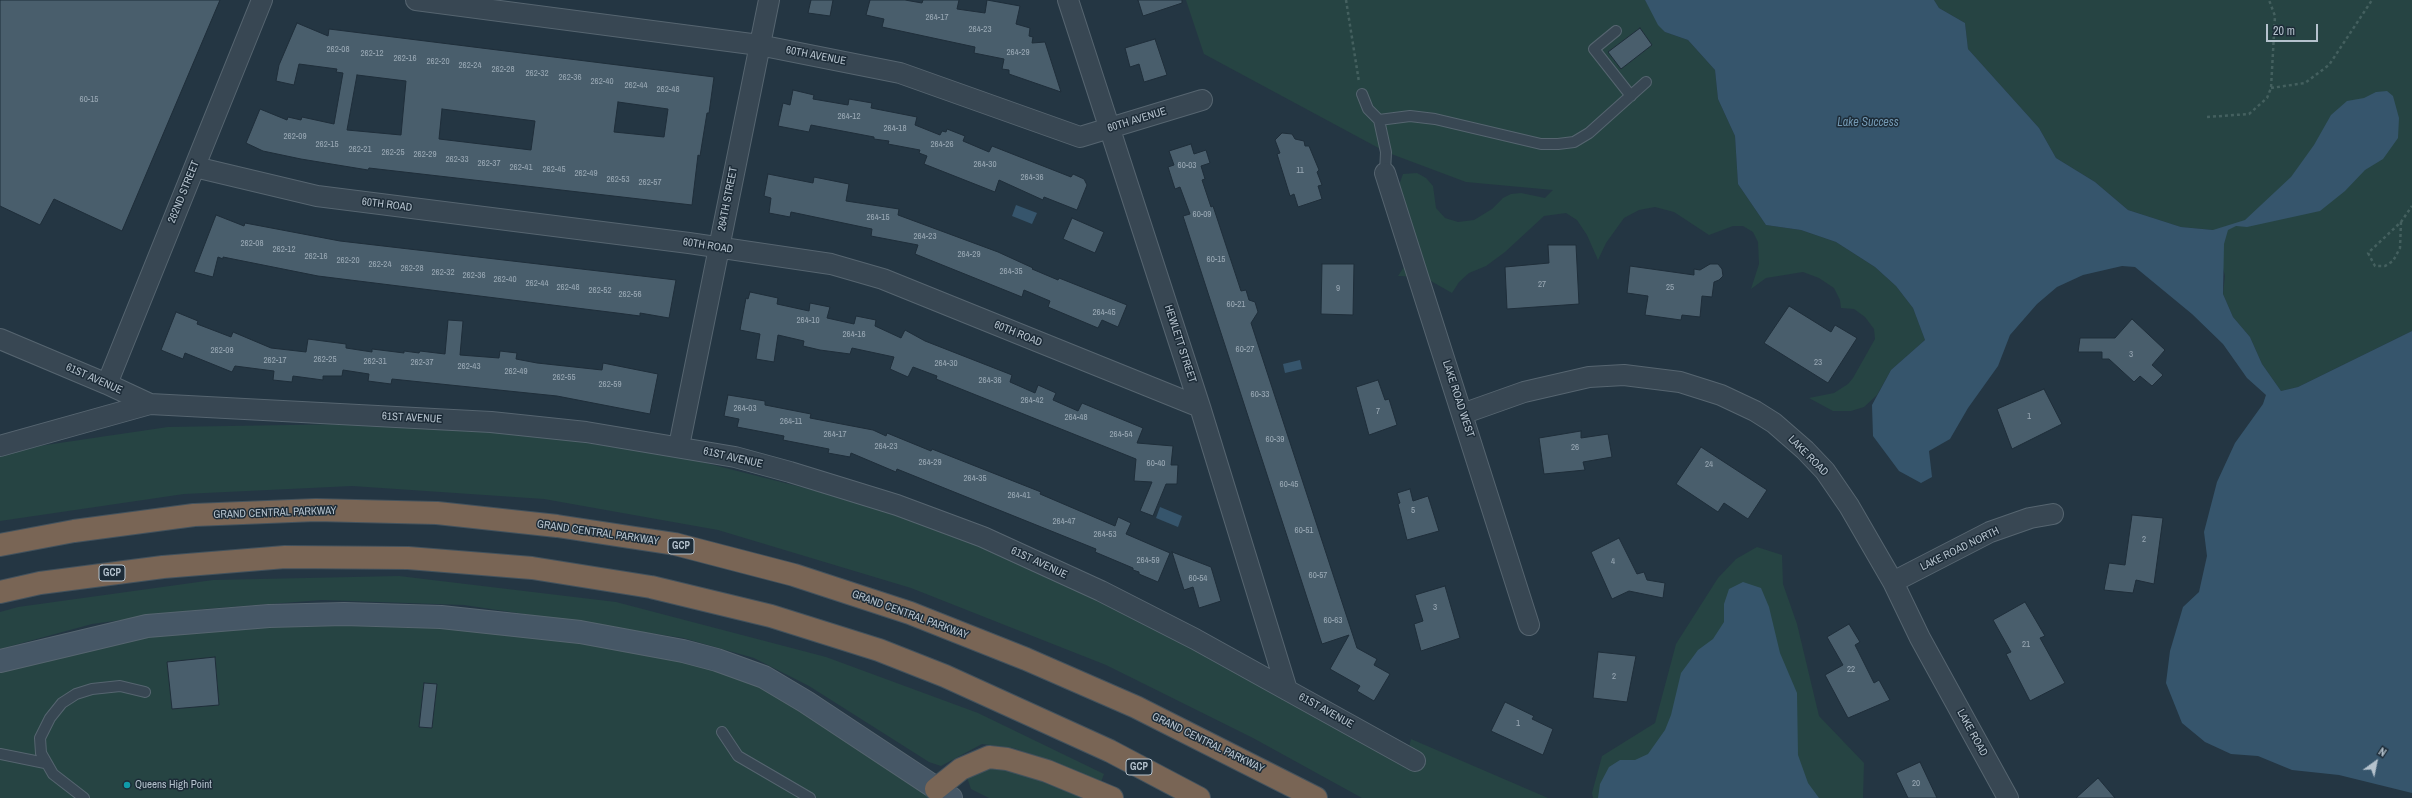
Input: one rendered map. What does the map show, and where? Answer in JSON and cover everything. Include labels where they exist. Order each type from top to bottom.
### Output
[{"type":"highway","name":"GRAND CENTRAL PARKWAY","points":[[0,545],[74,531],[194,515],[316,510],[437,513],[557,526],[675,544],[794,575],[910,612],[1026,658],[1136,707],[1244,760],[1316,798]]},
{"type":"highway","name":"GCP","points":[[0,592],[40,583],[163,567],[286,557],[408,558],[532,568],[651,587],[771,616],[879,650],[945,676],[1110,751],[1198,798]]},
{"type":"highway","points":[[943,794],[961,769],[989,757],[1007,759],[1048,771],[1112,798]]},
{"type":"main road","points":[[0,661],[147,626],[269,616],[344,614],[434,617],[580,632],[683,651],[717,660],[764,677],[806,702],[943,794]]},
{"type":"street","name":"262ND STREET","points":[[107,384],[262,0]]},
{"type":"street","name":"60TH AVENUE","points":[[416,0],[759,45],[900,73],[1080,137],[1202,100]]},
{"type":"street","name":"264TH STREET","points":[[679,446],[769,0]]},
{"type":"street","name":"HEWLETT STREET","points":[[1068,0],[1200,407],[1287,690]]},
{"type":"street","name":"60TH ROAD","points":[[194,167],[317,196],[719,247],[831,264],[883,279],[1200,407]]},
{"type":"street","name":"LAKE ROAD WEST","points":[[1385,173],[1529,625]]},
{"type":"street","name":"61ST AVENUE","points":[[0,339],[107,384],[150,404],[491,422],[586,432],[679,446],[735,457],[790,472],[897,505],[983,537],[1101,591],[1287,690],[1415,761]]},
{"type":"street","name":"LAKE ROAD","points":[[1462,414],[1524,392],[1589,377],[1624,375],[1680,382],[1720,394],[1755,411],[1774,424],[1805,450],[1825,471],[1849,506],[1893,582],[1920,638],[2008,798]]},
{"type":"street","points":[[0,446],[150,404]]},
{"type":"street","name":"LAKE ROAD NORTH","points":[[1893,582],[1990,532],[2030,518],[2053,514]]},
{"type":"lane","points":[[1616,31],[1594,48],[1631,96]]},
{"type":"lane","points":[[1380,120],[1410,116],[1435,119],[1540,144],[1574,142],[1589,133],[1646,82]]},
{"type":"lane","points":[[1362,94],[1368,108],[1380,120],[1386,152],[1385,173]]},
{"type":"lane","points":[[84,798],[53,774],[45,763],[41,753],[40,738],[50,718],[62,703],[76,694],[92,689],[120,686],[145,692]]},
{"type":"lane","points":[[722,732],[738,756],[810,798]]},
{"type":"lane","points":[[0,754],[45,763]]},
{"type":"path","points":[[1346,0],[1362,94]]},
{"type":"path","points":[[2207,117],[2249,114],[2267,98],[2271,88],[2275,16],[2269,0]]},
{"type":"path","points":[[2271,88],[2305,83],[2329,65],[2372,0]]},
{"type":"path","points":[[2401,222],[2400,248],[2393,261],[2384,266],[2375,266],[2368,253],[2401,222],[2412,206]]},
{"type":"green space","points":[[1186,0],[1645,0],[1665,32],[1688,40],[1715,70],[1718,99],[1735,136],[1738,184],[1766,225],[1801,230],[1836,242],[1875,267],[1896,286],[1913,308],[1925,340],[1891,370],[1877,395],[1864,407],[1851,411],[1833,411],[1809,398],[1834,393],[1848,384],[1853,378],[1875,339],[1874,329],[1865,317],[1854,309],[1841,308],[1840,300],[1834,288],[1819,278],[1803,272],[1766,278],[1751,289],[1759,264],[1758,242],[1753,232],[1743,226],[1733,226],[1709,235],[1674,212],[1655,207],[1639,210],[1624,218],[1606,243],[1598,260],[1587,235],[1577,220],[1566,213],[1544,216],[1505,252],[1486,266],[1469,273],[1459,282],[1452,293],[1424,277],[1398,276],[1408,261],[1399,185],[1403,174],[1417,173],[1426,178],[1433,186],[1436,208],[1445,218],[1458,222],[1474,220],[1492,209],[1503,198],[1511,194],[1521,193],[1545,198],[1553,190],[1466,182],[1386,152],[1204,54]]},
{"type":"green space","points":[[1934,0],[2412,0],[2412,331],[2298,387],[2281,391],[2262,364],[2250,337],[2233,317],[2223,294],[2225,276],[2213,230],[2181,227],[2128,210],[2095,182],[2056,158],[2039,128],[1968,49],[1965,23],[1939,8]]},
{"type":"green space","points":[[350,424],[509,431],[686,458],[876,506],[998,553],[1114,604],[1406,760],[1411,739],[1548,798],[1362,798],[1253,738],[1106,665],[911,588],[718,530],[544,499],[352,486],[184,494],[0,521],[0,456],[39,446],[168,427]]},
{"type":"green space","points":[[1757,547],[1782,555],[1783,584],[1797,624],[1819,716],[1864,763],[1863,798],[1593,798],[1592,793],[1602,756],[1655,723],[1676,644],[1718,578],[1736,559]]},
{"type":"green space","points":[[399,576],[616,602],[826,657],[978,713],[1104,774],[1101,782],[1055,762],[1013,748],[982,744],[941,766],[929,762],[809,686],[754,658],[683,638],[464,605],[322,600],[204,609],[92,624],[0,649],[0,612],[18,607],[213,580]]},
{"type":"green space","points":[[392,615],[717,660],[951,798],[0,798],[0,661],[147,626]]},
{"type":"green space","points":[[1001,766],[1092,798],[989,798],[971,789],[967,777],[976,769]]},
{"type":"water","name":"Lake Success","points":[[1645,0],[1934,0],[1939,8],[1965,23],[1968,49],[2039,128],[2056,158],[2095,182],[2128,210],[2181,227],[2213,230],[2245,220],[2291,177],[2314,145],[2331,115],[2347,101],[2364,98],[2376,92],[2387,91],[2393,96],[2399,118],[2398,138],[2383,159],[2365,170],[2345,191],[2320,211],[2247,227],[2236,226],[2228,230],[2224,244],[2223,294],[2233,317],[2250,337],[2262,364],[2281,391],[2298,387],[2412,331],[2412,793],[2339,775],[2292,770],[2258,756],[2231,754],[2205,742],[2182,723],[2166,683],[2170,651],[2183,607],[2199,592],[2207,556],[2204,532],[2217,482],[2235,443],[2263,404],[2266,395],[2247,378],[2223,344],[2192,314],[2135,267],[2122,266],[2083,275],[2057,287],[2037,304],[2010,335],[1998,366],[1968,408],[1950,439],[1929,451],[1932,477],[1921,483],[1899,471],[1873,436],[1872,405],[1891,370],[1925,340],[1913,308],[1896,286],[1875,267],[1836,242],[1801,230],[1766,225],[1738,184],[1735,136],[1718,99],[1715,70],[1688,40],[1665,32],[1658,25]]},
{"type":"water","points":[[1016,205],[1037,213],[1032,224],[1012,216]]},
{"type":"water","points":[[1300,360],[1302,369],[1285,373],[1283,364]]},
{"type":"water","points":[[1160,507],[1182,516],[1178,527],[1156,518]]},
{"type":"water","points":[[1743,582],[1761,588],[1769,607],[1780,653],[1797,693],[1798,755],[1808,783],[1819,798],[1598,798],[1600,784],[1609,767],[1620,760],[1635,760],[1648,754],[1665,730],[1671,715],[1681,673],[1698,650],[1713,639],[1724,622],[1724,604],[1729,589]]},
{"type":"building","points":[[0,0],[220,0],[122,231],[54,199],[40,225],[0,206]]},
{"type":"building","points":[[811,0],[833,0],[830,16],[808,13]]},
{"type":"building","points":[[870,0],[905,0],[922,3],[923,0],[959,0],[957,9],[985,13],[987,0],[1020,6],[1016,24],[1030,28],[1029,36],[1033,37],[1032,43],[1045,42],[1061,92],[1009,74],[1009,70],[1002,69],[1004,59],[974,53],[975,47],[882,27],[884,19],[866,15]]},
{"type":"building","points":[[1138,0],[1182,0],[1182,3],[1143,16]]},
{"type":"building","points":[[297,23],[328,36],[329,29],[714,77],[709,113],[707,113],[700,156],[698,155],[692,205],[369,168],[368,170],[263,151],[246,143],[260,109],[287,120],[288,117],[301,120],[302,117],[334,124],[343,73],[336,72],[337,69],[299,64],[294,85],[276,81],[279,65]],"holes":[[[357,75],[406,81],[401,135],[347,130]],[[618,102],[668,109],[664,137],[614,132]],[[442,109],[535,121],[531,150],[439,139]]]},
{"type":"building","points":[[1640,28],[1652,45],[1621,69],[1608,52]]},
{"type":"building","points":[[1155,39],[1167,75],[1144,82],[1139,64],[1130,67],[1125,48]]},
{"type":"building","points":[[793,90],[814,95],[813,99],[848,105],[849,99],[872,103],[871,108],[917,117],[915,125],[940,135],[942,131],[946,132],[947,129],[965,136],[963,141],[989,152],[992,146],[1071,177],[1073,174],[1084,179],[1087,185],[1077,210],[1044,197],[1043,200],[999,180],[995,192],[924,164],[927,156],[919,153],[920,150],[888,144],[889,141],[811,125],[809,132],[778,126],[783,103],[790,105]]},
{"type":"building","points":[[1282,133],[1292,134],[1295,139],[1304,141],[1305,146],[1309,146],[1319,170],[1317,172],[1322,185],[1318,186],[1322,199],[1298,207],[1294,194],[1290,196],[1277,154],[1280,153],[1275,140]]},
{"type":"building","points":[[1191,144],[1194,154],[1206,150],[1210,163],[1201,166],[1205,179],[1202,180],[1211,207],[1213,206],[1241,291],[1246,290],[1249,300],[1255,302],[1258,312],[1251,323],[1357,648],[1377,659],[1374,665],[1390,674],[1374,701],[1357,691],[1360,686],[1330,669],[1349,635],[1322,644],[1183,216],[1190,214],[1180,187],[1175,189],[1168,167],[1174,165],[1169,151]]},
{"type":"building","points":[[768,174],[813,183],[814,177],[849,184],[846,201],[899,209],[898,215],[998,252],[1058,280],[1059,278],[1127,305],[1118,327],[1102,320],[1098,328],[1048,307],[1050,301],[1024,290],[1022,297],[915,254],[918,245],[871,236],[872,229],[791,212],[790,217],[769,213],[771,198],[764,196]]},
{"type":"building","points":[[216,215],[244,226],[245,223],[340,241],[676,280],[669,318],[640,313],[640,316],[318,276],[223,257],[223,259],[218,257],[213,277],[194,272]]},
{"type":"building","points":[[1072,218],[1104,232],[1095,253],[1063,239]]},
{"type":"building","points":[[1548,245],[1576,245],[1579,304],[1507,309],[1505,267],[1549,263]]},
{"type":"building","points":[[1322,264],[1354,264],[1353,315],[1321,314]]},
{"type":"building","points":[[1710,264],[1718,264],[1722,269],[1723,276],[1714,282],[1712,297],[1702,296],[1700,317],[1682,315],[1681,320],[1645,315],[1648,296],[1627,293],[1630,266],[1694,275],[1694,269],[1700,270]]},
{"type":"building","points":[[750,292],[778,298],[777,304],[809,311],[810,303],[830,307],[827,318],[854,324],[856,316],[876,320],[875,326],[901,338],[905,330],[925,341],[1012,375],[1010,382],[1035,393],[1038,385],[1056,393],[1053,400],[1078,411],[1082,403],[1143,428],[1137,443],[1173,446],[1171,465],[1178,465],[1177,484],[1166,484],[1153,516],[1140,511],[1152,482],[1134,481],[1136,459],[936,379],[937,376],[913,367],[908,377],[890,369],[894,357],[852,348],[850,354],[820,350],[803,346],[804,341],[778,335],[774,362],[756,359],[760,334],[740,330],[746,298],[748,299]]},
{"type":"building","points":[[1789,306],[1831,332],[1835,325],[1857,338],[1828,383],[1764,343]]},
{"type":"building","points":[[176,312],[198,321],[197,324],[231,337],[233,332],[271,348],[306,352],[308,339],[346,344],[346,348],[372,352],[372,349],[404,353],[404,351],[419,353],[420,351],[445,354],[448,320],[463,321],[460,355],[499,358],[500,351],[517,353],[516,359],[537,363],[602,370],[603,363],[658,374],[650,414],[557,396],[392,379],[391,384],[368,381],[369,374],[343,370],[342,376],[323,376],[323,380],[293,376],[292,382],[273,380],[274,371],[235,366],[232,372],[185,353],[183,359],[161,350]]},
{"type":"building","points":[[2132,319],[2165,350],[2152,365],[2163,375],[2152,386],[2140,376],[2134,382],[2109,359],[2102,359],[2102,352],[2078,352],[2080,338],[2115,338]]},
{"type":"building","points":[[1378,380],[1385,400],[1389,399],[1397,425],[1369,435],[1356,387]]},
{"type":"building","points":[[2044,389],[2062,424],[2012,449],[1997,409]]},
{"type":"building","points":[[728,395],[765,401],[765,405],[811,414],[810,418],[873,430],[886,436],[887,433],[931,451],[932,449],[1041,492],[1040,494],[1115,526],[1118,517],[1131,523],[1126,534],[1170,553],[1158,582],[1139,574],[1139,572],[1133,570],[1133,568],[1095,552],[1096,549],[897,469],[896,472],[851,453],[850,457],[828,453],[829,449],[783,440],[784,436],[737,427],[739,419],[724,416]]},
{"type":"building","points":[[1581,431],[1581,438],[1608,434],[1612,457],[1583,462],[1585,470],[1544,474],[1539,438]]},
{"type":"building","points":[[1701,447],[1767,490],[1748,519],[1724,503],[1718,512],[1676,484]]},
{"type":"building","points":[[1410,489],[1413,501],[1428,496],[1439,531],[1407,540],[1398,504],[1400,503],[1397,493]]},
{"type":"building","points":[[2132,515],[2163,518],[2154,584],[2136,580],[2133,593],[2104,590],[2109,563],[2125,565]]},
{"type":"building","points":[[1619,538],[1637,574],[1644,572],[1647,580],[1665,583],[1663,598],[1629,591],[1612,599],[1591,552]]},
{"type":"building","points":[[1172,552],[1211,567],[1221,601],[1199,608],[1193,587],[1184,590]]},
{"type":"building","points":[[1445,586],[1460,638],[1421,651],[1414,624],[1423,621],[1415,595]]},
{"type":"building","points":[[2025,602],[2045,636],[2040,638],[2065,683],[2030,701],[2006,654],[2011,652],[1993,620]]},
{"type":"building","points":[[1849,624],[1860,642],[1855,645],[1874,683],[1879,680],[1890,700],[1848,718],[1825,675],[1843,665],[1827,637]]},
{"type":"building","points":[[1598,652],[1636,656],[1627,702],[1593,698]]},
{"type":"building","points":[[215,657],[219,705],[172,709],[167,662]]},
{"type":"building","points":[[424,683],[437,684],[432,728],[419,727]]},
{"type":"building","points":[[1505,702],[1534,716],[1532,719],[1553,729],[1543,755],[1491,731]]},
{"type":"building","points":[[1920,762],[1937,798],[1908,798],[1896,773]]},
{"type":"building","points":[[2098,778],[2115,798],[2076,798]]},
{"type":"place","name":"Queens High Point","points":[[127,785]]}]
